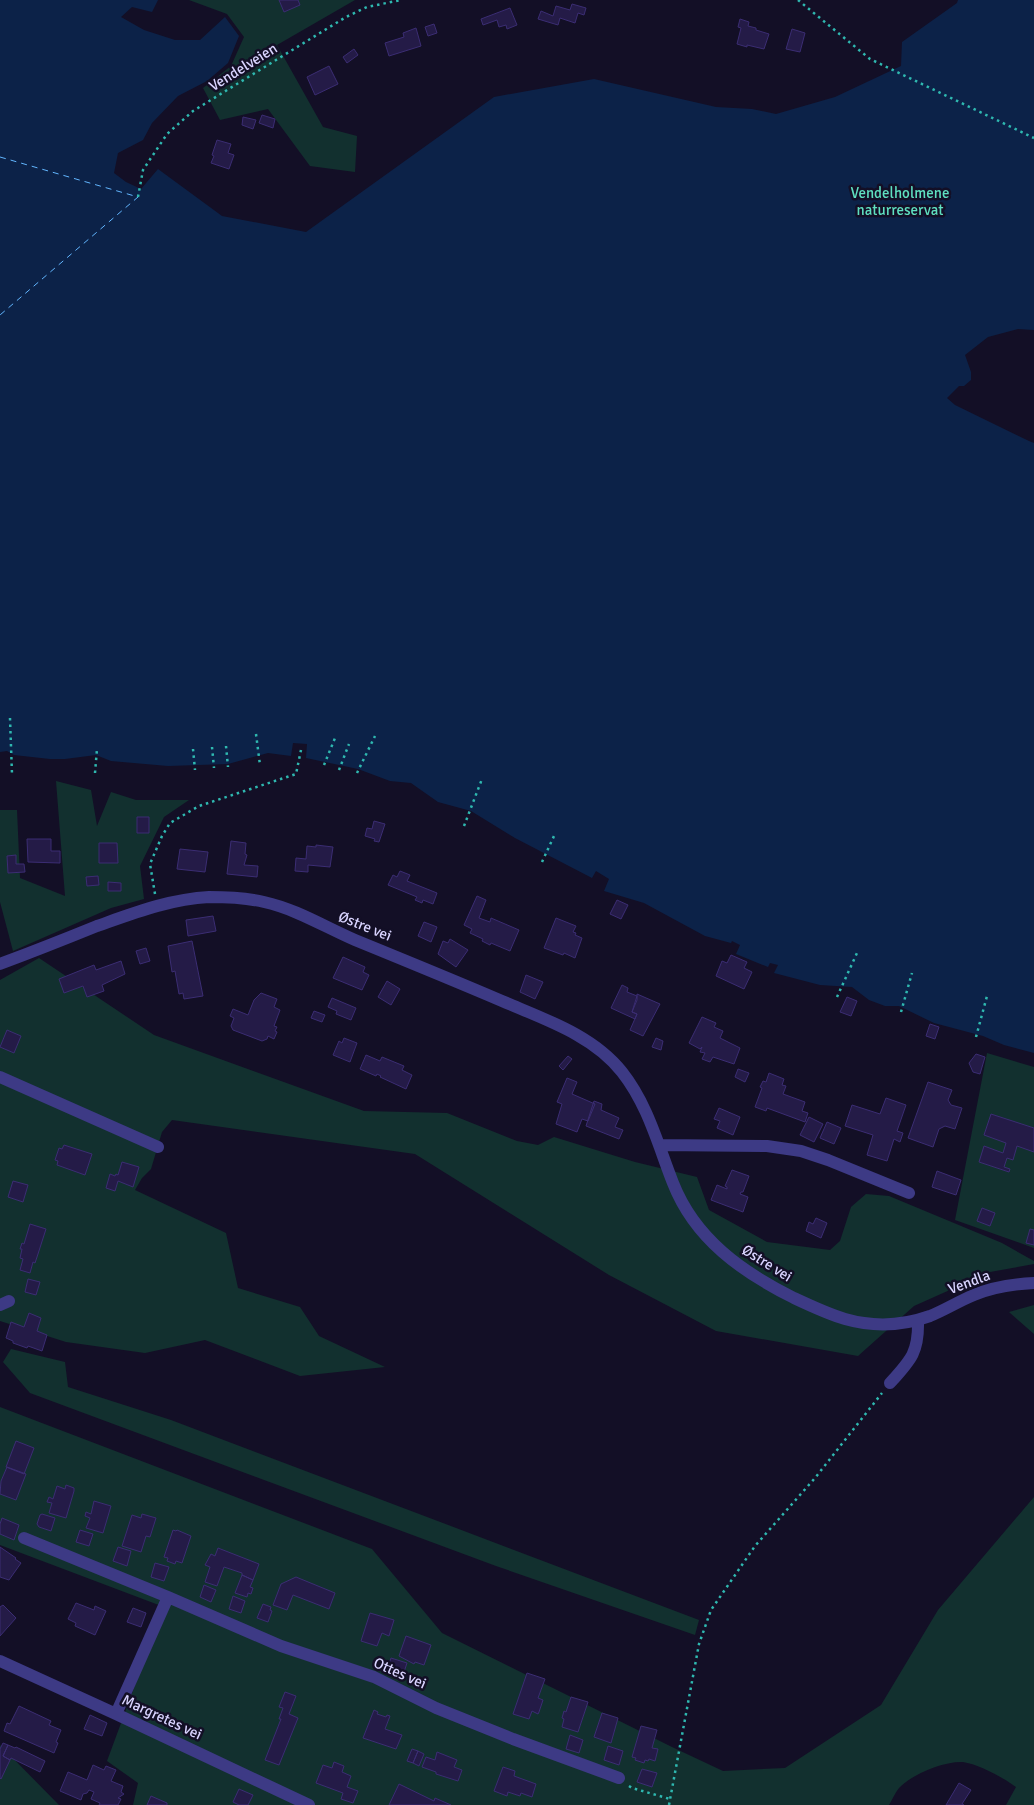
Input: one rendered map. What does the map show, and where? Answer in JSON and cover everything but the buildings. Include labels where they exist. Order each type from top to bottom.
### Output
[{"type":"street","name":"Østre vei","points":[[0,964],[157,905],[211,897],[264,902],[286,908],[358,941],[547,1020],[590,1043],[616,1064],[634,1087],[642,1102],[678,1195],[694,1223],[715,1246],[750,1273],[808,1305],[845,1319],[887,1325],[918,1320]]},
{"type":"street","points":[[0,1077],[158,1147]]},
{"type":"street","points":[[659,1145],[767,1146],[801,1151],[828,1160],[908,1194]]},
{"type":"street","name":"Vendla","points":[[918,1320],[976,1294],[1034,1283]]},
{"type":"street","points":[[890,1383],[907,1363],[914,1351],[918,1320]]},
{"type":"street","name":"Ottes vei","points":[[24,1538],[168,1597],[280,1646],[374,1677],[436,1708],[619,1778]]},
{"type":"street","points":[[116,1714],[168,1597]]},
{"type":"street","name":"Margretes vei","points":[[0,1661],[309,1805]]},
{"type":"path","name":"Vendelveien","points":[[138,197],[143,170],[167,134],[193,111],[346,17],[367,7],[401,0]]},
{"type":"path","points":[[798,0],[870,59],[1034,138]]},
{"type":"path","points":[[10,718],[12,774]]},
{"type":"path","points":[[256,734],[260,765]]},
{"type":"path","points":[[357,773],[375,736]]},
{"type":"path","points":[[324,766],[335,738]]},
{"type":"path","points":[[339,770],[349,744]]},
{"type":"path","points":[[226,746],[228,767]]},
{"type":"path","points":[[212,747],[214,768]]},
{"type":"path","points":[[94,773],[97,749]]},
{"type":"path","points":[[193,749],[194,770]]},
{"type":"path","points":[[157,905],[150,864],[170,823],[199,806],[296,774],[301,750]]},
{"type":"path","points":[[464,826],[482,779]]},
{"type":"path","points":[[542,862],[554,836]]},
{"type":"path","points":[[837,997],[857,953]]},
{"type":"path","points":[[901,1012],[912,973]]},
{"type":"path","points":[[976,1036],[987,996]]},
{"type":"path","points":[[669,1805],[699,1644],[711,1610],[754,1546],[815,1478],[890,1383]]},
{"type":"path","points":[[619,1778],[632,1788],[670,1799]]},
{"type":"green space","points":[[189,0],[355,0],[277,45],[323,127],[357,136],[355,172],[310,166],[268,109],[220,120],[203,88],[231,66],[244,37],[227,14]]},
{"type":"green space","points":[[56,781],[91,790],[97,826],[111,792],[136,800],[189,800],[164,817],[140,866],[144,899],[111,908],[13,951],[0,902],[0,810],[17,810],[20,878],[65,896]]},
{"type":"green space","points":[[39,958],[154,1035],[364,1111],[447,1113],[517,1141],[538,1145],[554,1137],[635,1162],[697,1177],[709,1210],[767,1242],[830,1250],[840,1241],[851,1207],[866,1194],[889,1196],[1002,1243],[1034,1261],[1034,1264],[990,1272],[914,1306],[858,1356],[716,1331],[609,1275],[415,1154],[172,1120],[162,1132],[151,1169],[142,1178],[135,1190],[226,1233],[238,1288],[300,1307],[319,1336],[385,1367],[300,1376],[205,1340],[145,1353],[66,1342],[0,1321],[0,980]]},
{"type":"green space","points":[[987,1053],[1034,1067],[1034,1248],[955,1220]]},
{"type":"green space","points":[[1034,1305],[1034,1334],[1009,1312]]},
{"type":"green space","points":[[11,1349],[65,1362],[68,1387],[171,1420],[699,1620],[695,1635],[496,1566],[30,1393],[3,1362]]},
{"type":"green space","points":[[0,1407],[372,1549],[442,1633],[723,1771],[785,1768],[881,1705],[938,1610],[1034,1497],[1034,1805],[1006,1805],[1016,1787],[976,1765],[955,1762],[929,1769],[912,1778],[899,1788],[889,1805],[133,1805],[138,1783],[107,1761],[164,1607],[0,1545]]},
{"type":"green space","points":[[0,1745],[59,1805],[0,1805]]},
{"type":"water","points":[[0,0],[158,0],[152,12],[132,7],[121,17],[144,30],[175,40],[200,40],[225,17],[239,36],[228,63],[207,81],[178,96],[152,123],[143,140],[118,153],[114,173],[126,182],[141,189],[158,169],[222,216],[306,232],[494,97],[594,79],[716,107],[752,109],[776,114],[835,97],[901,66],[902,42],[957,3],[958,0],[1034,0],[1034,330],[1018,329],[988,337],[965,355],[971,372],[971,380],[964,386],[959,386],[947,398],[955,405],[1034,443],[1034,1053],[1004,1045],[983,1036],[934,1023],[899,1006],[885,1006],[869,1000],[852,987],[820,985],[774,973],[778,965],[770,963],[768,967],[736,954],[740,945],[732,941],[731,943],[705,936],[644,903],[604,891],[609,879],[596,871],[592,878],[515,838],[471,811],[438,802],[411,783],[390,781],[358,769],[306,758],[307,744],[293,743],[291,756],[268,753],[228,764],[168,766],[111,761],[96,755],[50,759],[14,755],[7,751],[0,752]]},
{"type":"ferry route","points":[[0,157],[138,197],[0,315]]},
{"type":"park label","name":"Vendelholmene naturreservat","points":[[900,202]]}]
